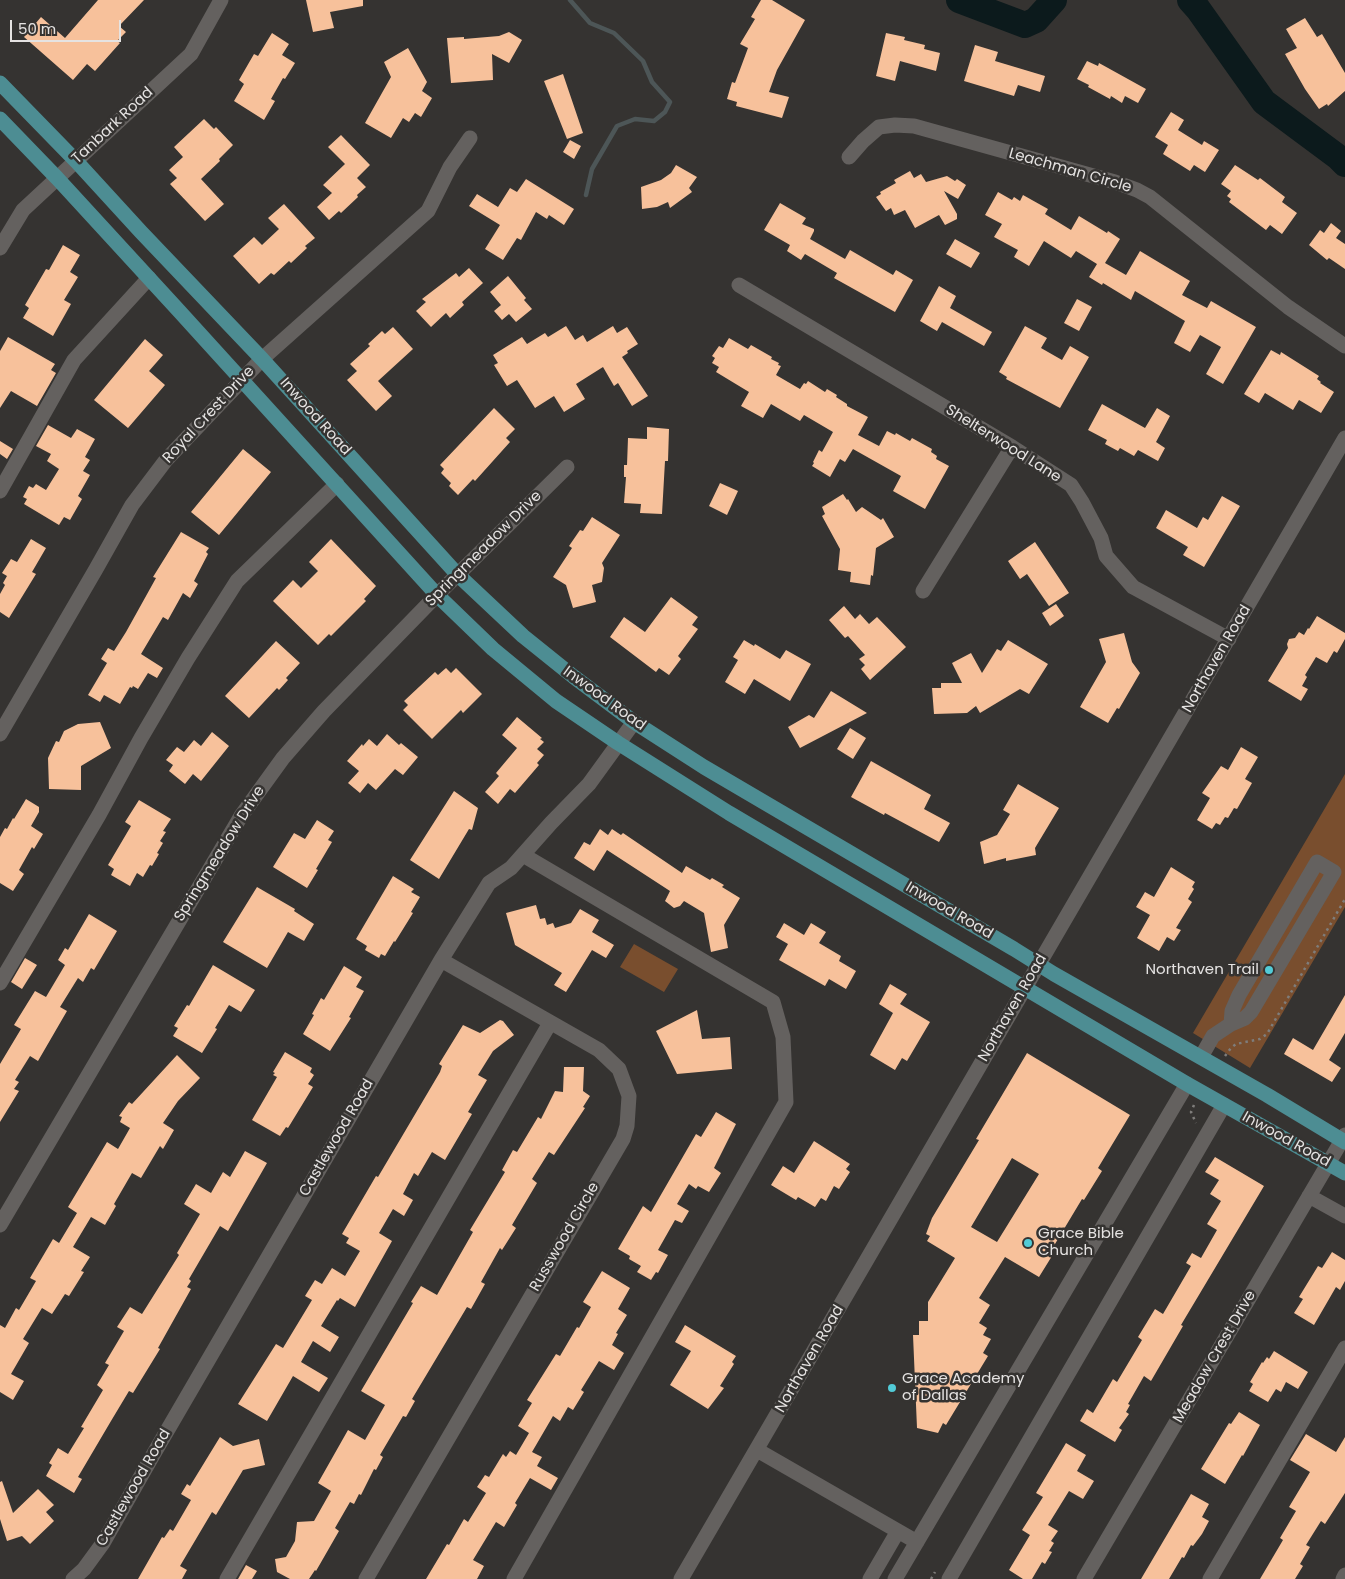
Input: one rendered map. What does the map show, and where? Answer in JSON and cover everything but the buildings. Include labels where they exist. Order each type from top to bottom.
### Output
[{"type":"main road","name":"Inwood Road","points":[[0,84],[76,161],[262,359],[457,574],[523,636],[634,722],[704,767],[1014,949],[1038,965],[1344,1139]]},
{"type":"main road","name":"Inwood Road","points":[[0,119],[149,278],[437,595],[493,649],[556,701],[618,743],[729,813],[1187,1084],[1345,1173]]},
{"type":"street","name":"Tanbark Road","points":[[0,248],[22,210],[191,54],[221,0]]},
{"type":"street","name":"Leachman Circle","points":[[850,156],[879,127],[895,125],[914,126],[1115,182],[1137,190],[1150,198],[1288,307],[1345,346]]},
{"type":"street","name":"Royal Crest Drive","points":[[0,734],[132,505],[166,460],[262,359],[428,211],[450,167],[470,138]]},
{"type":"street","points":[[0,490],[74,360],[149,278]]},
{"type":"street","name":"Shelterwood Lane","points":[[739,285],[1012,447],[1071,485],[1101,538],[1106,556],[1133,587],[1229,639]]},
{"type":"street","name":"Northaven Road","points":[[682,1579],[1345,438]]},
{"type":"street","points":[[923,591],[1012,447]]},
{"type":"street","name":"Springmeadow Drive","points":[[0,1225],[241,816],[283,758],[324,711],[457,574],[567,467]]},
{"type":"street","points":[[0,983],[99,816],[183,666],[238,582],[337,484]]},
{"type":"street","name":"Castlewood Road","points":[[73,1579],[84,1569],[103,1543],[441,960],[489,883],[511,868],[589,784],[634,722]]},
{"type":"street","points":[[514,1579],[786,1102],[783,1037],[773,1002],[523,855]]},
{"type":"street","points":[[1201,1057],[1213,1036],[1231,1024],[1245,1018],[1251,1012],[1334,872],[1317,862],[1239,995],[1232,1012],[1231,1024]]},
{"type":"street","name":"Russwood Circle","points":[[366,1579],[622,1139],[627,1126],[629,1096],[619,1069],[599,1050],[441,960]]},
{"type":"street","points":[[226,1579],[550,1023]]},
{"type":"street","points":[[896,1579],[1187,1084]]},
{"type":"street","points":[[949,1579],[1224,1105]]},
{"type":"street","name":"Meadow Crest Drive","points":[[1084,1579],[1328,1163],[1344,1139]]},
{"type":"street","points":[[1309,1196],[1345,1216]]},
{"type":"street","points":[[1210,1579],[1345,1348]]},
{"type":"street","points":[[757,1450],[917,1542]]},
{"type":"street","points":[[870,1579],[898,1531]]},
{"type":"street","points":[[1343,1579],[1345,1575]]},
{"type":"path","points":[[1227,1052],[1236,1044],[1260,1039],[1267,1034],[1345,899]]},
{"type":"shaded area","name":"Northaven Trail","points":[[1345,774],[1345,907],[1250,1068],[1193,1033]]},
{"type":"shaded area","points":[[634,944],[678,969],[664,992],[620,967]]},
{"type":"waterway","points":[[570,0],[590,23],[614,33],[643,61],[652,82],[670,102],[665,112],[654,121],[635,119],[617,126],[592,169],[586,195]]},
{"type":"waterway","points":[[959,0],[1025,25],[1036,20],[1054,0]]},
{"type":"waterway","points":[[1190,0],[1264,102],[1345,164]]},
{"type":"place","name":"Northaven Trail","points":[[1269,970]]},
{"type":"place","name":"Grace Bible Church","points":[[1028,1243]]},
{"type":"place","name":"Grace Academy of Dallas","points":[[892,1388]]}]
